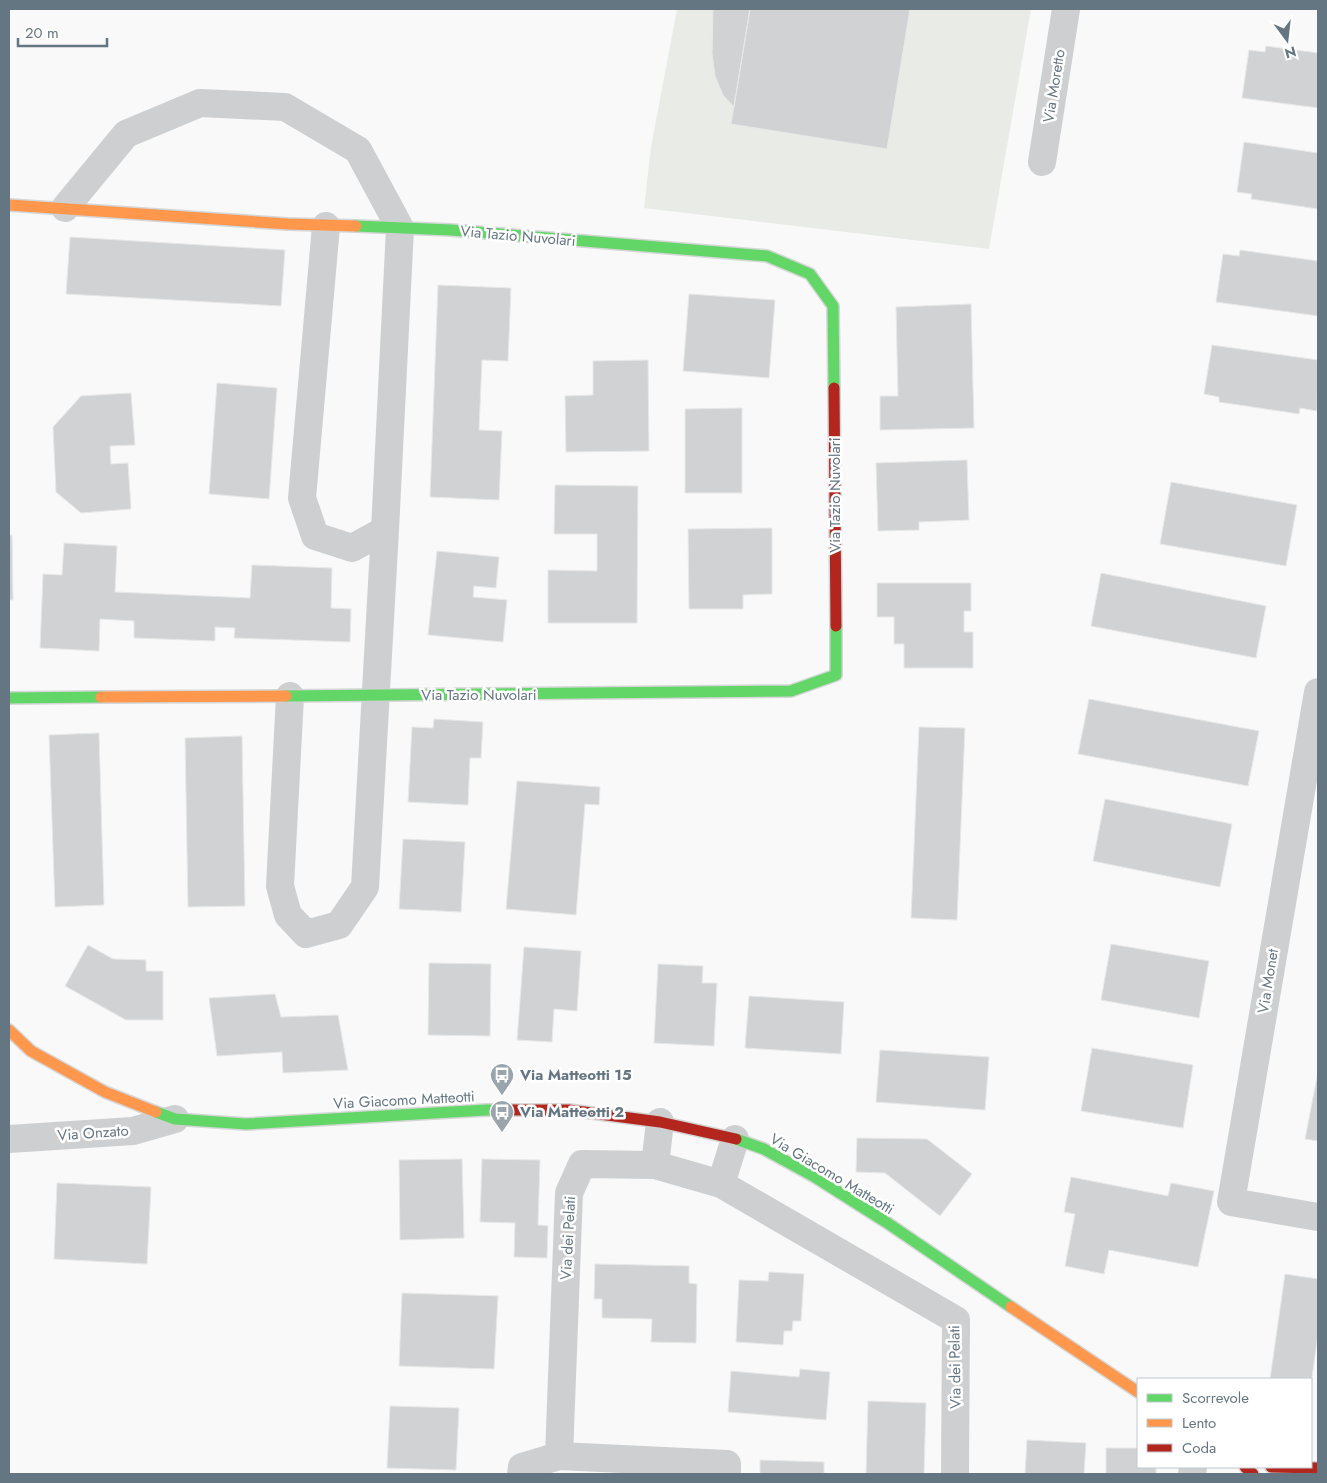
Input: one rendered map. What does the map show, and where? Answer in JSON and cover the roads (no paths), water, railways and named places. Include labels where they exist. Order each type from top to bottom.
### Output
[{"type":"street","name":"Via Moretto","points":[[1042,162],[1066,9]]},
{"type":"street","points":[[65,208],[126,134],[200,103],[285,107],[358,150],[400,228],[366,887],[339,925],[306,934],[288,915],[280,886],[290,696]]},
{"type":"street","name":"Via Tazio Nuvolari","points":[[9,205],[326,226],[461,231],[766,256],[810,274],[833,306],[836,675],[791,691],[9,698]]},
{"type":"street","points":[[326,226],[302,498],[315,536],[352,548],[385,530]]},
{"type":"street","name":"Via Monet","points":[[1318,692],[1309,805],[1275,939],[1232,1202],[1318,1217]]},
{"type":"street","name":"Via Giacomo Matteotti","points":[[9,1030],[31,1051],[105,1092],[175,1119],[246,1124],[486,1110],[570,1110],[660,1122],[735,1139],[764,1149],[815,1177],[886,1222],[1046,1332],[1137,1391]]},
{"type":"street","name":"Via Onzato","points":[[9,1139],[133,1130],[175,1119]]},
{"type":"street","points":[[655,1165],[660,1122]]},
{"type":"street","points":[[722,1184],[735,1139]]},
{"type":"street","name":"Via dei Pelati","points":[[559,1456],[569,1192],[582,1164],[655,1165],[722,1184],[956,1320],[955,1474]]},
{"type":"street","points":[[521,1474],[522,1467],[559,1456],[727,1464],[727,1474]]},
{"type":"place","name":"Via Matteotti 15","points":[[502,1096]]},
{"type":"place","name":"Via Matteotti 2","points":[[502,1133]]}]
